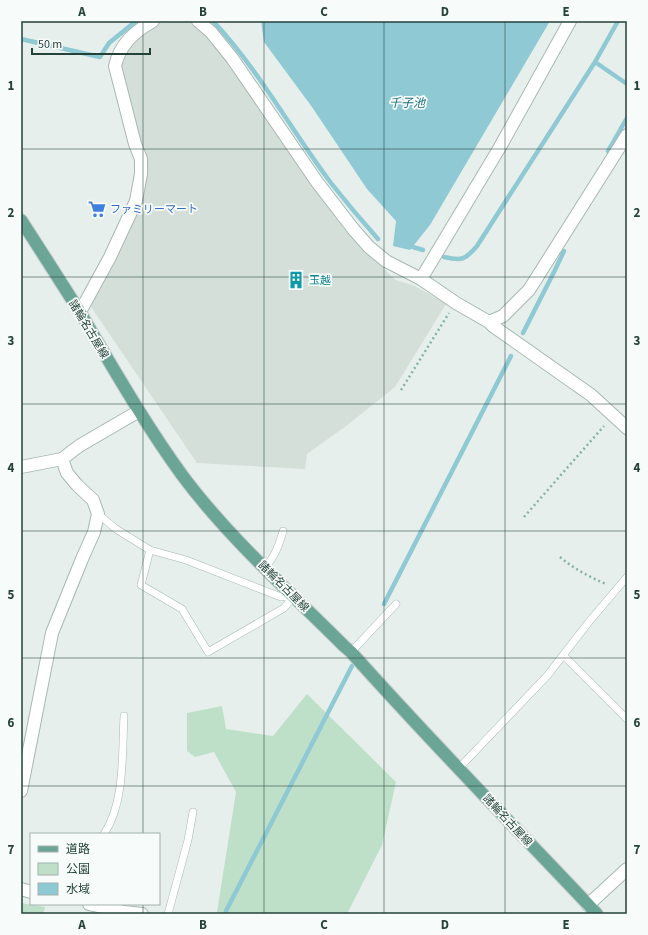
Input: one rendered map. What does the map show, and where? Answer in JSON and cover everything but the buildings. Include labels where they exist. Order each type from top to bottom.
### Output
[{"type":"main road","name":"諸輪名古屋線","points":[[21,220],[80,312],[139,411],[182,475],[209,508],[265,567],[351,652],[407,715],[597,914]]},
{"type":"street","points":[[80,312],[110,257],[136,201],[141,174],[141,159],[135,144],[115,66],[117,56],[122,46],[153,21]]},
{"type":"street","points":[[198,21],[211,32],[232,58],[317,182],[369,247],[386,261],[421,280],[489,322],[591,395],[612,416],[627,428]]},
{"type":"street","points":[[421,280],[511,128],[570,21]]},
{"type":"street","points":[[489,322],[502,316],[529,290],[626,141]]},
{"type":"street","points":[[21,467],[62,458],[79,446],[139,411]]},
{"type":"street","points":[[21,791],[52,633],[94,532],[98,514],[93,500],[77,485],[68,473],[62,458]]},
{"type":"street","points":[[588,905],[627,870]]},
{"type":"street","points":[[93,905],[124,912],[142,914]]},
{"type":"lane","points":[[98,514],[116,529],[150,550],[186,560],[281,597],[294,596]]},
{"type":"lane","points":[[265,567],[271,561],[278,547],[283,531]]},
{"type":"lane","points":[[150,550],[141,584],[182,609],[208,652],[284,608],[294,596]]},
{"type":"lane","points":[[459,768],[513,710],[548,676],[588,623],[627,577]]},
{"type":"lane","points":[[351,652],[396,604]]},
{"type":"lane","points":[[564,656],[627,720]]},
{"type":"lane","points":[[105,833],[111,825],[118,797],[124,716]]},
{"type":"lane","points":[[168,914],[188,840],[193,812]]},
{"type":"path","points":[[400,390],[456,303]]},
{"type":"path","points":[[524,517],[612,416]]},
{"type":"path","points":[[560,557],[568,564],[590,577],[617,589]]},
{"type":"shaded area","points":[[166,21],[187,21],[196,24],[220,51],[352,234],[390,275],[396,280],[415,286],[446,304],[395,387],[346,426],[307,454],[305,469],[197,463],[89,304],[143,188],[120,64],[127,48],[147,28]]},
{"type":"green space","points":[[307,694],[396,782],[382,845],[347,914],[224,914],[217,912],[236,792],[214,752],[195,757],[187,751],[187,713],[222,706],[226,729],[273,736]]},
{"type":"green space","points":[[21,903],[45,907],[43,914],[21,914]]},
{"type":"water","name":"千子池","points":[[261,21],[550,21],[430,225],[410,250],[393,246],[396,221],[367,189],[312,107],[264,42]]},
{"type":"waterway","points":[[21,39],[100,57],[109,43],[136,21]]},
{"type":"waterway","points":[[213,21],[230,40],[260,80],[331,183],[378,239]]},
{"type":"waterway","points":[[444,257],[455,259],[463,258],[477,246],[595,62],[618,21]]},
{"type":"waterway","points":[[595,62],[627,84]]},
{"type":"waterway","points":[[608,151],[627,118]]},
{"type":"waterway","points":[[413,247],[423,250]]},
{"type":"waterway","points":[[523,333],[564,251]]},
{"type":"waterway","points":[[384,604],[511,356]]},
{"type":"waterway","points":[[226,911],[352,666]]},
{"type":"place","name":"ファミリーマート","points":[[97,209]]},
{"type":"place","name":"玉越","points":[[296,280]]}]
